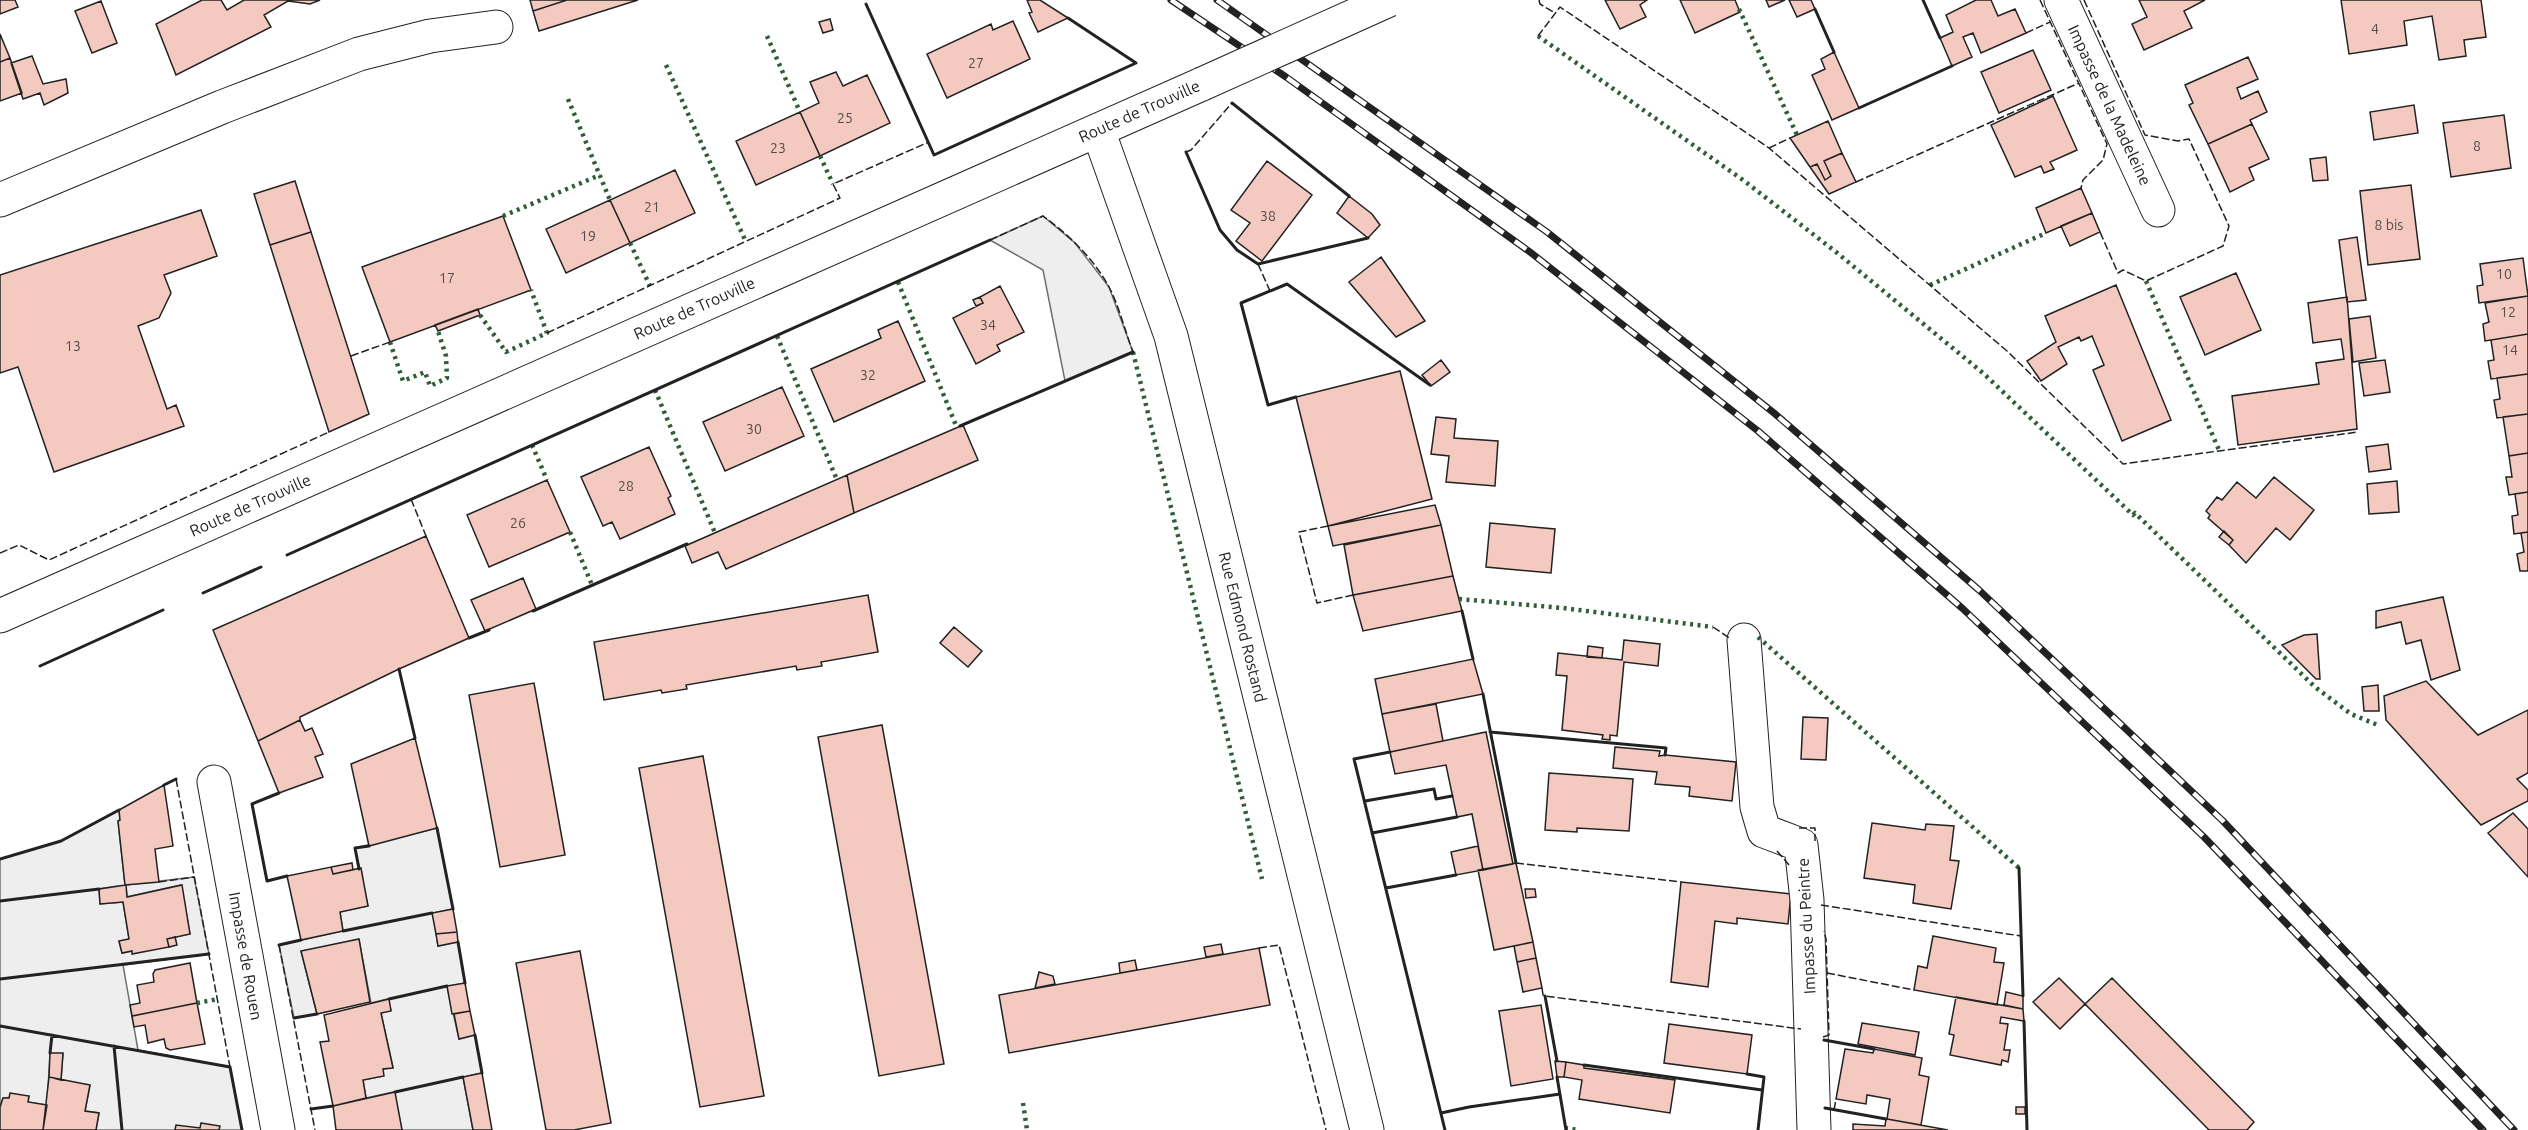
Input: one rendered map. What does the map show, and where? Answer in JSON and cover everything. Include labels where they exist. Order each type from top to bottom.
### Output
[{"type":"main road","name":"Route de Trouville","points":[[0,616],[1389,0]]},
{"type":"main road","name":"Impasse de la Madeleine","points":[[2061,0],[2158,210]]},
{"type":"main road","points":[[0,200],[222,107],[359,54],[430,36],[496,27]]},
{"type":"main road","name":"Rue Edmond Rostand","points":[[1098,130],[1171,336],[1367,1130]]},
{"type":"main road","name":"Impasse du Peintre","points":[[1744,640],[1757,807],[1764,831],[1801,845],[1807,900],[1814,1130]]},
{"type":"main road","name":"Impasse de Rouen","points":[[214,782],[278,1130]]},
{"type":"shaded area","points":[[1043,216],[1075,243],[1109,287],[1133,352],[1065,381],[1043,270],[990,240]]},
{"type":"shaded area","points":[[119,810],[120,820],[118,821],[125,885],[99,889],[100,904],[123,902],[129,939],[119,941],[122,953],[176,945],[175,937],[190,934],[181,885],[127,897],[126,885],[194,877],[209,954],[123,965],[138,1050],[230,1067],[242,1130],[96,1130],[99,1113],[85,1111],[90,1085],[61,1080],[63,1054],[50,1054],[47,1105],[28,1102],[29,1096],[3,1098],[0,1108],[0,859],[61,841]]},
{"type":"shaded area","points":[[437,828],[453,909],[433,913],[438,946],[458,942],[465,983],[447,986],[459,1039],[475,1035],[482,1073],[463,1077],[473,1130],[402,1130],[394,1092],[366,1098],[363,1080],[383,1076],[383,1069],[393,1067],[381,1013],[391,1010],[388,999],[371,1003],[359,940],[301,951],[317,1014],[294,1018],[279,945],[343,931],[340,912],[368,906],[355,848]]},
{"type":"building","points":[[0,0],[15,0],[18,7],[0,14]]},
{"type":"building","points":[[202,0],[221,0],[227,10],[244,0],[320,0],[310,4],[288,1],[264,15],[271,27],[176,75],[156,24]]},
{"type":"building","points":[[530,0],[567,0],[533,11]]},
{"type":"building","points":[[567,0],[638,0],[539,31],[533,11]]},
{"type":"building","points":[[1027,0],[1040,0],[1068,18],[1038,32],[1029,13],[1032,12]]},
{"type":"building","points":[[1605,0],[1647,0],[1640,5],[1646,17],[1620,29]]},
{"type":"building","points":[[1680,0],[1735,0],[1740,12],[1695,33]]},
{"type":"building","points":[[1766,0],[1785,0],[1769,7]]},
{"type":"building","points":[[1789,0],[1811,0],[1815,9],[1797,17]]},
{"type":"building","points":[[1976,0],[1991,0],[1998,16],[2015,9],[2026,33],[1981,53],[1973,33],[1963,37],[1972,57],[1952,66],[1940,38],[1953,32],[1946,15]]},
{"type":"building","points":[[2139,0],[2205,0],[2184,11],[2192,28],[2144,50],[2132,24],[2147,17]]},
{"type":"building","points":[[2341,0],[2481,0],[2486,37],[2464,40],[2466,56],[2439,60],[2432,16],[2404,21],[2407,45],[2349,54]]},
{"type":"building","points":[[101,1],[117,43],[92,53],[75,11]]},
{"type":"building","points":[[830,19],[833,30],[823,33],[819,22]]},
{"type":"building","points":[[1013,21],[1030,59],[947,98],[927,54],[991,24],[993,30]]},
{"type":"building","points":[[0,34],[10,58],[0,62]]},
{"type":"building","points":[[2033,50],[2051,90],[1999,113],[1981,72]]},
{"type":"building","points":[[1834,52],[1859,108],[1832,120],[1812,75],[1825,69],[1821,59]]},
{"type":"building","points":[[32,56],[43,84],[66,79],[68,93],[44,105],[40,93],[23,99],[11,63]]},
{"type":"building","points":[[2248,57],[2258,79],[2237,88],[2241,99],[2258,91],[2267,112],[2250,120],[2252,124],[2208,144],[2189,105],[2193,103],[2185,85]]},
{"type":"building","points":[[10,58],[22,93],[0,101],[0,62]]},
{"type":"building","points":[[836,72],[843,86],[867,75],[890,123],[820,156],[800,112],[819,103],[810,82]]},
{"type":"building","points":[[2053,96],[2077,150],[2050,162],[2054,169],[2044,173],[2041,166],[2015,177],[1991,125]]},
{"type":"building","points":[[2414,105],[2418,133],[2374,140],[2370,112]]},
{"type":"building","points":[[800,112],[820,156],[756,185],[736,141]]},
{"type":"building","points":[[2504,115],[2511,168],[2451,177],[2443,123]]},
{"type":"building","points":[[1828,121],[1842,153],[1824,161],[1831,176],[1825,180],[1817,164],[1810,167],[1790,138]]},
{"type":"building","points":[[2252,124],[2269,159],[2249,168],[2254,180],[2230,192],[2208,144]]},
{"type":"building","points":[[1842,153],[1856,182],[1829,194],[1810,167],[1817,164],[1825,180],[1831,176],[1824,161]]},
{"type":"building","points":[[2326,157],[2328,180],[2313,181],[2310,159]]},
{"type":"building","points":[[1267,161],[1312,195],[1262,261],[1236,241],[1250,223],[1231,210]]},
{"type":"building","points":[[675,170],[695,213],[630,243],[610,200]]},
{"type":"building","points":[[295,181],[311,232],[270,245],[254,194]]},
{"type":"building","points":[[2411,185],[2420,259],[2368,265],[2360,191]]},
{"type":"building","points":[[2081,188],[2092,213],[2046,233],[2036,208]]},
{"type":"building","points":[[1349,196],[1372,214],[1380,225],[1368,238],[1337,213]]},
{"type":"building","points":[[610,200],[630,243],[566,273],[546,229]]},
{"type":"building","points":[[201,210],[217,256],[164,275],[171,293],[159,318],[138,326],[167,409],[176,405],[184,426],[54,472],[18,367],[0,373],[0,275]]},
{"type":"building","points":[[2092,213],[2100,232],[2070,246],[2061,226]]},
{"type":"building","points":[[503,216],[531,290],[390,342],[362,267]]},
{"type":"building","points":[[311,232],[369,414],[329,432],[270,245]]},
{"type":"building","points":[[2357,237],[2366,300],[2347,302],[2339,240]]},
{"type":"building","points":[[1381,257],[1425,321],[1396,337],[1349,282]]},
{"type":"building","points":[[2523,258],[2528,296],[2479,303],[2477,286],[2483,285],[2480,264]]},
{"type":"building","points":[[2236,273],[2261,330],[2205,355],[2180,297]]},
{"type":"building","points":[[2116,285],[2171,420],[2122,441],[2093,370],[2104,365],[2092,336],[2081,341],[2079,337],[2058,347],[2067,364],[2041,381],[2027,361],[2056,342],[2045,316]]},
{"type":"building","points":[[1000,286],[1024,332],[997,345],[1000,351],[976,364],[953,318],[983,303],[980,297]]},
{"type":"building","points":[[2528,296],[2528,334],[2485,341],[2483,324],[2489,322],[2485,303]]},
{"type":"building","points":[[980,297],[983,303],[976,306],[973,300]]},
{"type":"building","points":[[2347,297],[2357,429],[2238,445],[2232,396],[2319,384],[2316,363],[2344,359],[2341,339],[2313,343],[2308,303]]},
{"type":"building","points":[[478,309],[480,315],[438,331],[435,325]]},
{"type":"building","points":[[2370,316],[2376,358],[2353,362],[2349,319]]},
{"type":"building","points":[[898,321],[925,381],[834,422],[811,369],[881,338],[878,330]]},
{"type":"building","points":[[2528,334],[2528,374],[2491,379],[2488,361],[2494,360],[2491,340]]},
{"type":"building","points":[[1441,360],[1450,372],[1431,386],[1422,375]]},
{"type":"building","points":[[2385,360],[2390,392],[2364,396],[2359,363]]},
{"type":"building","points":[[1400,371],[1432,499],[1328,526],[1296,397]]},
{"type":"building","points":[[2528,374],[2528,414],[2497,418],[2494,400],[2500,399],[2497,378]]},
{"type":"building","points":[[782,387],[804,436],[725,471],[703,422]]},
{"type":"building","points":[[2528,414],[2528,453],[2509,456],[2503,417]]},
{"type":"building","points":[[1436,417],[1456,419],[1454,438],[1498,441],[1495,486],[1446,482],[1449,456],[1431,454]]},
{"type":"building","points":[[963,425],[978,460],[854,513],[847,475]]},
{"type":"building","points":[[2388,444],[2391,469],[2369,472],[2366,447]]},
{"type":"building","points":[[649,447],[671,496],[668,498],[675,514],[620,539],[612,522],[603,526],[581,477]]},
{"type":"building","points":[[2528,453],[2528,492],[2509,495],[2506,477],[2512,477],[2509,456]]},
{"type":"building","points":[[847,475],[854,513],[726,569],[718,552],[692,563],[685,546]]},
{"type":"building","points":[[2274,477],[2314,510],[2290,540],[2276,528],[2246,563],[2229,545],[2233,540],[2208,518],[2210,515],[2206,511],[2217,497],[2222,500],[2237,482],[2256,498]]},
{"type":"building","points":[[547,480],[570,532],[489,567],[467,515]]},
{"type":"building","points":[[2397,481],[2399,512],[2369,514],[2367,484]]},
{"type":"building","points":[[2528,492],[2528,532],[2514,534],[2512,516],[2518,515],[2515,494]]},
{"type":"building","points":[[1435,505],[1441,525],[1333,546],[1328,526]]},
{"type":"building","points":[[1490,523],[1555,529],[1551,573],[1486,567]]},
{"type":"building","points":[[1441,525],[1453,576],[1353,595],[1344,545]]},
{"type":"building","points":[[2224,531],[2233,540],[2229,545],[2219,537]]},
{"type":"building","points":[[2528,532],[2528,571],[2520,571],[2517,554],[2524,552],[2521,533]]},
{"type":"building","points":[[426,536],[469,638],[300,717],[300,720],[258,741],[213,630]]},
{"type":"building","points":[[1453,576],[1462,611],[1363,631],[1353,595]]},
{"type":"building","points":[[523,578],[536,609],[485,631],[471,600]]},
{"type":"building","points":[[868,595],[878,652],[821,662],[822,666],[797,670],[796,666],[686,685],[687,689],[662,693],[661,690],[604,700],[594,642]]},
{"type":"building","points":[[2443,597],[2460,670],[2431,680],[2421,640],[2406,644],[2401,622],[2376,628],[2376,611]]},
{"type":"building","points":[[954,627],[982,651],[968,667],[940,643]]},
{"type":"building","points":[[2317,634],[2320,679],[2316,679],[2282,645],[2304,635]]},
{"type":"building","points":[[1624,640],[1660,644],[1658,666],[1624,662],[1617,736],[1610,735],[1610,740],[1602,739],[1603,735],[1562,730],[1567,676],[1556,675],[1558,653],[1622,660]]},
{"type":"building","points":[[1588,646],[1603,648],[1602,658],[1587,657]]},
{"type":"building","points":[[1473,659],[1483,694],[1382,714],[1375,679]]},
{"type":"building","points":[[2426,681],[2478,735],[2528,710],[2528,773],[2517,779],[2528,790],[2528,801],[2481,825],[2386,720],[2384,696]]},
{"type":"building","points":[[534,683],[565,855],[500,867],[469,695]]},
{"type":"building","points":[[2378,685],[2379,711],[2364,711],[2362,687]]},
{"type":"building","points":[[1436,704],[1443,741],[1390,752],[1382,714]]},
{"type":"building","points":[[1803,717],[1828,718],[1826,760],[1801,759]]},
{"type":"building","points":[[300,720],[305,731],[312,728],[323,754],[315,757],[323,777],[279,793],[258,741]]},
{"type":"building","points":[[882,725],[944,1064],[879,1076],[818,737]]},
{"type":"building","points":[[1486,732],[1513,864],[1483,870],[1472,814],[1457,817],[1446,765],[1395,774],[1390,752]]},
{"type":"building","points":[[415,738],[437,828],[369,846],[351,764]]},
{"type":"building","points":[[1615,747],[1660,751],[1659,756],[1736,762],[1732,801],[1689,796],[1690,787],[1655,784],[1657,772],[1613,768]]},
{"type":"building","points":[[703,756],[764,1096],[700,1107],[639,768]]},
{"type":"building","points":[[1549,773],[1633,779],[1629,831],[1577,828],[1577,832],[1545,830]]},
{"type":"building","points":[[164,785],[173,846],[155,849],[159,882],[125,885],[118,821],[120,820],[119,810]]},
{"type":"building","points":[[2513,813],[2528,829],[2528,877],[2488,833]]},
{"type":"building","points":[[1872,823],[1925,830],[1926,824],[1954,826],[1950,860],[1959,861],[1951,909],[1913,903],[1915,885],[1864,878]]},
{"type":"building","points":[[1478,846],[1483,870],[1456,875],[1451,852]]},
{"type":"building","points":[[352,863],[353,870],[333,874],[331,867]]},
{"type":"building","points":[[1516,863],[1533,942],[1494,950],[1478,870]]},
{"type":"building","points":[[331,867],[333,874],[361,868],[368,906],[340,912],[343,931],[301,940],[287,876]]},
{"type":"building","points":[[1681,882],[1791,894],[1788,924],[1737,918],[1737,924],[1715,921],[1708,987],[1671,982]]},
{"type":"building","points":[[126,885],[127,897],[182,885],[190,934],[167,939],[169,947],[132,954],[132,951],[122,953],[119,941],[129,939],[123,902],[100,904],[99,889]]},
{"type":"building","points":[[1525,889],[1535,889],[1536,897],[1526,898]]},
{"type":"building","points":[[453,909],[457,932],[436,934],[432,913]]},
{"type":"building","points":[[457,932],[458,942],[438,946],[436,934]]},
{"type":"building","points":[[1933,936],[1996,948],[1994,962],[2004,963],[1997,1005],[1914,990],[1918,966],[1927,968]]},
{"type":"building","points":[[175,937],[177,945],[169,947],[167,939]]},
{"type":"building","points":[[359,939],[370,1002],[317,1014],[301,951]]},
{"type":"building","points":[[1533,942],[1536,958],[1517,962],[1514,946]]},
{"type":"building","points":[[1221,944],[1223,954],[1206,957],[1204,947]]},
{"type":"building","points":[[1259,948],[1270,1005],[1009,1053],[999,995]]},
{"type":"building","points":[[580,951],[611,1123],[574,1130],[546,1130],[516,963]]},
{"type":"building","points":[[1536,958],[1542,988],[1523,992],[1517,962]]},
{"type":"building","points":[[1135,960],[1137,970],[1120,973],[1119,963]]},
{"type":"building","points":[[190,963],[197,1003],[132,1016],[130,1005],[140,1003],[137,985],[154,982],[155,970]]},
{"type":"building","points":[[1039,972],[1053,976],[1055,984],[1035,988]]},
{"type":"building","points":[[2059,978],[2085,1004],[2060,1029],[2033,1002]]},
{"type":"building","points":[[2112,978],[2254,1122],[2247,1130],[2209,1130],[2085,1004]]},
{"type":"building","points":[[465,983],[470,1011],[452,1014],[447,986]]},
{"type":"building","points":[[2006,992],[2023,996],[2023,1009],[2004,1005]]},
{"type":"building","points":[[1956,997],[2023,1009],[2024,1021],[2001,1017],[2000,1023],[2008,1024],[2004,1050],[2010,1050],[2008,1062],[2002,1060],[2001,1065],[1950,1055],[1954,1035],[1949,1034]]},
{"type":"building","points":[[389,999],[391,1011],[381,1013],[393,1068],[383,1069],[384,1076],[363,1080],[366,1098],[333,1106],[320,1042],[329,1041],[324,1015]]},
{"type":"building","points":[[197,1003],[205,1044],[170,1050],[166,1048],[164,1039],[148,1043],[145,1025],[134,1027],[132,1016]]},
{"type":"building","points":[[1541,1005],[1553,1079],[1511,1086],[1499,1011]]},
{"type":"building","points":[[470,1011],[475,1035],[459,1039],[454,1014]]},
{"type":"building","points":[[1862,1023],[1919,1032],[1915,1055],[1858,1044]]},
{"type":"building","points":[[1669,1024],[1752,1035],[1747,1074],[1664,1063]]},
{"type":"building","points":[[1845,1049],[1873,1053],[1874,1049],[1922,1058],[1919,1075],[1929,1077],[1921,1125],[1887,1119],[1890,1099],[1867,1095],[1866,1104],[1836,1099]]},
{"type":"building","points":[[50,1053],[63,1053],[61,1080],[49,1077]]},
{"type":"building","points":[[1555,1061],[1566,1062],[1564,1077],[1557,1077]]},
{"type":"building","points":[[1566,1062],[1584,1065],[1584,1068],[1675,1080],[1670,1113],[1579,1099],[1582,1080],[1564,1077]]},
{"type":"building","points":[[482,1073],[492,1130],[473,1130],[463,1077]]},
{"type":"building","points":[[49,1077],[90,1085],[85,1111],[99,1113],[96,1130],[43,1130]]},
{"type":"building","points":[[395,1092],[402,1130],[336,1130],[333,1106]]},
{"type":"building","points":[[10,1093],[29,1096],[28,1102],[47,1105],[43,1130],[0,1130],[0,1107],[3,1098],[9,1098]]},
{"type":"building","points":[[2016,1107],[2025,1107],[2025,1114],[2016,1114]]},
{"type":"building","points":[[1886,1119],[1948,1130],[1853,1130],[1853,1124],[1885,1126]]},
{"type":"building","points":[[201,1123],[220,1126],[219,1130],[175,1130],[176,1125],[200,1128]]},
{"type":"railway","points":[[1171,0],[1286,77],[1530,252],[1758,431],[1962,608],[2204,837],[2483,1130]]},
{"type":"railway","points":[[1217,0],[1547,232],[1774,413],[1979,590],[2223,821],[2514,1130]]},
{"type":"hedge","points":[[1739,9],[1797,135]]},
{"type":"hedge","points":[[767,36],[800,112]]},
{"type":"hedge","points":[[1538,36],[1743,180],[1836,252],[1983,373],[2133,515],[2135,513],[2315,687],[2351,714],[2380,726]]},
{"type":"hedge","points":[[666,65],[746,242]]},
{"type":"hedge","points":[[568,99],[610,200]]},
{"type":"hedge","points":[[820,156],[833,184]]},
{"type":"hedge","points":[[503,216],[600,175]]},
{"type":"hedge","points":[[1930,285],[2046,233]]},
{"type":"hedge","points":[[630,243],[650,286]]},
{"type":"hedge","points":[[2146,281],[2219,450]]},
{"type":"hedge","points":[[898,282],[957,428]]},
{"type":"hedge","points":[[480,315],[506,352],[547,333],[531,290]]},
{"type":"hedge","points":[[390,342],[403,381],[425,372],[430,386],[447,378],[446,356],[438,331]]},
{"type":"hedge","points":[[777,336],[837,480]]},
{"type":"hedge","points":[[1133,352],[1262,879]]},
{"type":"hedge","points":[[655,390],[715,533]]},
{"type":"hedge","points":[[532,445],[547,480]]},
{"type":"hedge","points":[[570,532],[592,585]]},
{"type":"hedge","points":[[1459,599],[1563,608],[1713,627]]},
{"type":"hedge","points":[[1758,637],[2019,868]]},
{"type":"hedge","points":[[197,1003],[218,999]]},
{"type":"hedge","points":[[1023,1103],[1027,1130]]},
{"type":"hedge","points":[[1565,1128],[1578,1130]]},
{"type":"fence","points":[[1539,0],[1540,4],[1555,13]]},
{"type":"fence","points":[[2040,0],[2107,144],[2103,160],[2083,180],[2081,188]]},
{"type":"fence","points":[[2084,0],[2145,135],[2178,141],[2189,139],[2229,226],[2223,246],[2146,281],[2123,270],[2118,273],[2100,232]]},
{"type":"fence","points":[[1538,36],[1560,7],[1769,148],[2007,351],[2123,464],[2358,432]]},
{"type":"fence","points":[[2026,33],[2050,22]]},
{"type":"fence","points":[[1856,182],[2079,83]]},
{"type":"fence","points":[[1186,152],[1191,150],[1232,103]]},
{"type":"fence","points":[[1769,148],[1790,138]]},
{"type":"fence","points":[[547,333],[840,198],[833,184],[929,142]]},
{"type":"fence","points":[[990,240],[1043,216],[1052,223],[1080,248],[1103,277],[1116,302],[1133,352]]},
{"type":"fence","points":[[1258,264],[1270,291]]},
{"type":"fence","points":[[351,356],[390,342]]},
{"type":"fence","points":[[0,553],[19,545],[49,560],[329,432]]},
{"type":"fence","points":[[411,499],[426,536]]},
{"type":"fence","points":[[1328,526],[1299,532],[1317,603],[1353,595]]},
{"type":"fence","points":[[1713,627],[1731,639]]},
{"type":"fence","points":[[176,779],[230,1067]]},
{"type":"fence","points":[[1799,828],[1815,828],[1815,841]]},
{"type":"fence","points":[[1777,851],[1789,865]]},
{"type":"fence","points":[[1516,863],[1681,882]]},
{"type":"fence","points":[[159,882],[194,877]]},
{"type":"fence","points":[[1821,905],[2021,936]]},
{"type":"fence","points":[[1823,1037],[1829,1035],[1824,931]]},
{"type":"fence","points":[[279,945],[315,1130]]},
{"type":"fence","points":[[1259,948],[1279,945],[1326,1130]]},
{"type":"fence","points":[[1827,973],[1914,990]]},
{"type":"fence","points":[[1542,988],[1545,996],[1801,1029]]},
{"type":"fence","points":[[1834,1110],[1836,1099]]},
{"type":"wall","points":[[1923,0],[1940,38]]},
{"type":"wall","points":[[866,4],[934,155],[1136,63],[1068,18]]},
{"type":"wall","points":[[1815,9],[1834,52]]},
{"type":"wall","points":[[1859,108],[1952,66]]},
{"type":"wall","points":[[1232,103],[1349,196]]},
{"type":"wall","points":[[1186,152],[1220,230],[1237,250],[1258,264],[1368,238]]},
{"type":"wall","points":[[287,555],[990,240]]},
{"type":"wall","points":[[1296,397],[1268,405],[1241,303],[1287,284],[1430,385]]},
{"type":"wall","points":[[960,426],[1133,352]]},
{"type":"wall","points":[[533,611],[687,544]]},
{"type":"wall","points":[[203,593],[261,567]]},
{"type":"wall","points":[[40,666],[163,610]]},
{"type":"wall","points":[[1462,611],[1473,659]]},
{"type":"wall","points":[[469,638],[489,630]]},
{"type":"wall","points":[[399,669],[415,738]]},
{"type":"wall","points":[[1483,694],[1516,863]]},
{"type":"wall","points":[[1490,732],[1666,748],[1665,755]]},
{"type":"wall","points":[[1390,752],[1354,759],[1445,1130]]},
{"type":"wall","points":[[164,785],[176,779]]},
{"type":"wall","points":[[1365,801],[1434,789],[1436,799],[1452,796]]},
{"type":"wall","points":[[279,793],[252,804],[267,881],[287,876]]},
{"type":"wall","points":[[0,859],[61,841],[119,810]]},
{"type":"wall","points":[[1372,833],[1457,817]]},
{"type":"wall","points":[[437,828],[453,909]]},
{"type":"wall","points":[[359,869],[355,848],[369,846]]},
{"type":"wall","points":[[2019,868],[2023,996]]},
{"type":"wall","points":[[1386,888],[1456,875]]},
{"type":"wall","points":[[0,901],[99,889]]},
{"type":"wall","points":[[343,931],[432,913]]},
{"type":"wall","points":[[279,945],[301,940]]},
{"type":"wall","points":[[458,942],[465,983]]},
{"type":"wall","points":[[0,979],[209,954]]},
{"type":"wall","points":[[389,999],[447,986]]},
{"type":"wall","points":[[1545,996],[1557,1061]]},
{"type":"wall","points":[[294,1018],[317,1014]]},
{"type":"wall","points":[[2024,1021],[2027,1130]]},
{"type":"wall","points":[[0,1026],[230,1067],[242,1130]]},
{"type":"wall","points":[[50,1053],[52,1035]]},
{"type":"wall","points":[[475,1035],[482,1073]]},
{"type":"wall","points":[[1824,1040],[1874,1049]]},
{"type":"wall","points":[[114,1046],[122,1130]]},
{"type":"wall","points":[[1584,1065],[1762,1090]]},
{"type":"wall","points":[[1747,1074],[1764,1077],[1758,1130]]},
{"type":"wall","points":[[395,1092],[463,1077]]},
{"type":"wall","points":[[1557,1077],[1566,1130]]},
{"type":"wall","points":[[1441,1113],[1560,1094]]},
{"type":"wall","points":[[311,1109],[333,1106]]},
{"type":"wall","points":[[1825,1108],[1886,1119]]}]
